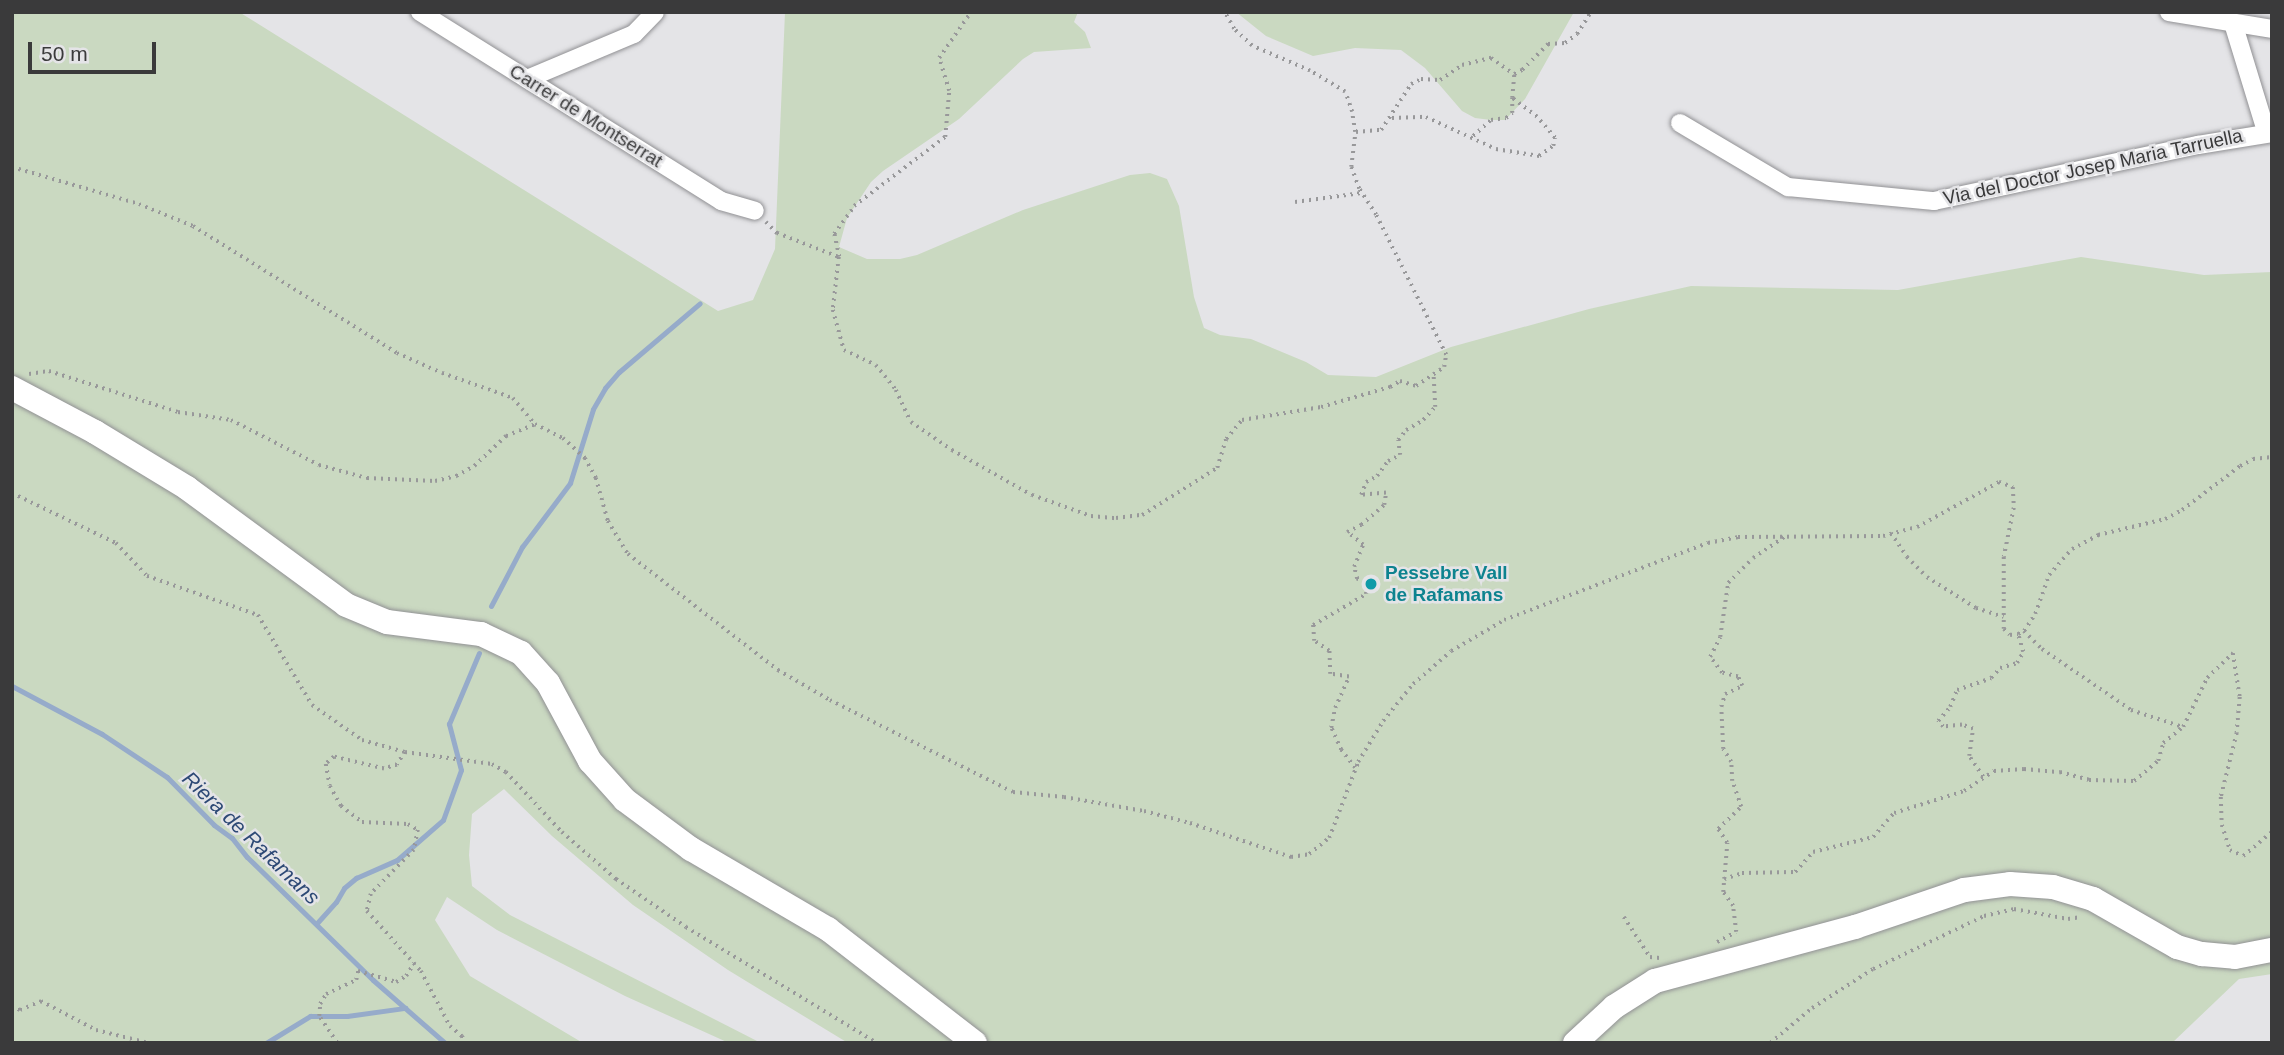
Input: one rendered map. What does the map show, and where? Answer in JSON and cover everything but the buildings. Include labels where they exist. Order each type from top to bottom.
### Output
[{"type":"main road","points":[[22,380],[96,432],[187,488],[346,605],[387,622],[481,634],[521,653],[548,683],[590,761],[625,800],[691,849],[828,929],[975,1043]]},
{"type":"main road","points":[[1575,1043],[1614,1007],[1655,981],[1855,927],[1964,890],[2010,884],[2053,887],[2093,899],[2159,939],[2202,954],[2235,957],[2272,950]]},
{"type":"street","name":"Carrer de Montserrat","points":[[421,12],[721,201],[755,211]]},
{"type":"street","points":[[527,79],[634,34],[655,12]]},
{"type":"street","points":[[2169,12],[2272,29]]},
{"type":"street","points":[[2233,23],[2269,132]]},
{"type":"street","name":"Via del Doctor Josep Maria Tarruella","points":[[1680,123],[1788,187],[1934,201],[2269,132]]},
{"type":"path","points":[[971,12],[939,58],[949,91],[945,137],[854,206],[834,234],[839,257],[833,310],[844,350],[877,365],[897,390],[911,422],[952,450],[1032,495],[1091,516],[1116,518],[1142,515],[1217,468],[1226,439],[1242,420],[1321,407],[1390,387],[1400,381],[1416,386],[1444,367],[1446,355],[1376,215],[1361,193],[1351,167],[1355,132],[1345,92],[1310,71],[1252,46],[1234,29],[1224,12]]},
{"type":"path","points":[[1473,136],[1491,120],[1506,118],[1512,113],[1514,74],[1548,44],[1565,43],[1577,34],[1591,12]]},
{"type":"path","points":[[1355,132],[1381,130],[1392,118],[1411,84],[1421,79],[1440,80],[1474,60],[1491,58],[1514,74]]},
{"type":"path","points":[[1392,118],[1426,117],[1473,136],[1496,149],[1539,156],[1553,146],[1555,138],[1512,98]]},
{"type":"path","points":[[12,167],[139,204],[193,226],[397,353],[442,373],[513,398],[535,425],[545,428],[585,458],[615,535],[628,554],[778,670],[858,714],[953,759],[991,783],[1013,792],[1064,797],[1144,811],[1191,823],[1291,857],[1308,854],[1328,838],[1355,768],[1383,721],[1413,684],[1451,651],[1523,612],[1664,563],[1708,543],[1738,537],[1841,538],[1891,533],[1917,527],[1999,482],[2012,487],[2014,508],[2004,557],[2004,629],[2010,635],[2018,634],[2024,631],[2035,614],[2049,575],[2071,548],[2098,535],[2165,519],[2182,510],[2253,459],[2272,457]]},
{"type":"path","points":[[1295,202],[1361,193]]},
{"type":"path","points":[[755,211],[777,233],[839,257]]},
{"type":"path","points":[[22,380],[49,371],[178,412],[231,420],[319,465],[367,478],[435,481],[456,476],[474,466],[506,436],[535,425]]},
{"type":"path","points":[[1355,768],[1341,750],[1331,728],[1335,708],[1349,677],[1330,674],[1328,651],[1314,642],[1313,625],[1367,594],[1365,582],[1357,579],[1354,567],[1363,545],[1347,532],[1361,525],[1384,505],[1386,493],[1361,495],[1366,482],[1377,476],[1388,461],[1400,455],[1398,440],[1406,430],[1423,420],[1435,407],[1433,374]]},
{"type":"path","points":[[12,493],[116,543],[147,576],[258,615],[312,705],[362,740],[405,752],[492,764],[506,772],[562,832],[616,879],[686,927],[877,1043]]},
{"type":"path","points":[[1891,533],[1907,557],[1927,577],[1976,608],[2004,617]]},
{"type":"path","points":[[1713,945],[1736,932],[1733,906],[1723,891],[1727,843],[1718,829],[1741,807],[1732,782],[1731,762],[1723,749],[1721,707],[1725,694],[1742,686],[1738,677],[1722,673],[1710,657],[1720,637],[1728,583],[1753,558],[1786,536]]},
{"type":"path","points":[[2024,631],[2042,649],[2131,710],[2183,727]]},
{"type":"path","points":[[1983,778],[1969,755],[1973,729],[1962,725],[1943,727],[1938,721],[1950,707],[1957,690],[1991,678],[2000,668],[2017,663],[2023,652],[2018,634]]},
{"type":"path","points":[[1724,879],[1742,873],[1795,872],[1813,852],[1873,837],[1894,813],[1964,791],[1994,771],[2024,769],[2060,772],[2089,780],[2134,781],[2158,761],[2163,743],[2183,727],[2207,678],[2232,653],[2241,697],[2237,733],[2221,797],[2222,825],[2230,850],[2243,856],[2272,832]]},
{"type":"path","points":[[405,752],[397,765],[384,769],[334,757],[326,764],[330,786],[341,806],[362,822],[408,824],[418,830],[414,850],[371,894],[367,911],[414,963],[450,1026],[463,1036],[466,1043]]},
{"type":"path","points":[[1770,1043],[1812,1008],[1873,969],[1984,916],[2014,909],[2068,919],[2115,911]]},
{"type":"path","points":[[1624,917],[1650,957],[1672,958]]},
{"type":"path","points":[[337,1043],[319,1016],[320,1004],[326,995],[356,980],[358,971],[396,982],[407,976],[414,963]]},
{"type":"path","points":[[12,1006],[20,1010],[41,1001],[96,1030],[149,1043]]},
{"type":"green space","points":[[12,12],[239,12],[718,311],[753,300],[775,249],[785,12],[1078,12],[1074,22],[1085,32],[1091,48],[1034,52],[1023,59],[959,119],[871,182],[847,218],[839,247],[867,259],[900,259],[917,255],[1023,210],[1130,175],[1150,173],[1167,179],[1179,206],[1194,297],[1204,328],[1220,335],[1251,339],[1306,362],[1328,375],[1376,377],[1451,347],[1589,309],[1691,286],[1898,290],[2081,257],[2204,275],[2272,272],[2272,974],[2239,979],[2172,1043],[848,1043],[728,970],[633,905],[552,836],[504,789],[472,814],[469,855],[472,886],[510,915],[761,1043],[729,1043],[625,996],[497,930],[447,897],[435,920],[470,976],[583,1043],[12,1043]]},
{"type":"green space","points":[[1236,12],[1574,12],[1525,99],[1505,120],[1491,120],[1475,118],[1462,111],[1425,68],[1401,50],[1355,48],[1313,56],[1266,36]]},
{"type":"waterway","points":[[491,606],[522,547],[570,483],[593,409],[605,388],[619,372],[700,303]]},
{"type":"waterway","points":[[317,923],[336,902],[344,888],[356,878],[397,860],[443,820],[461,770],[449,724],[479,653]]},
{"type":"waterway","name":"Riera de Rafamans","points":[[12,686],[102,734],[167,777],[214,825],[232,838],[247,857],[373,980],[445,1043]]},
{"type":"waterway","points":[[266,1043],[310,1016],[347,1016],[405,1008]]},
{"type":"place","name":"Pessebre Vall de Rafamans","points":[[1371,584]]}]
